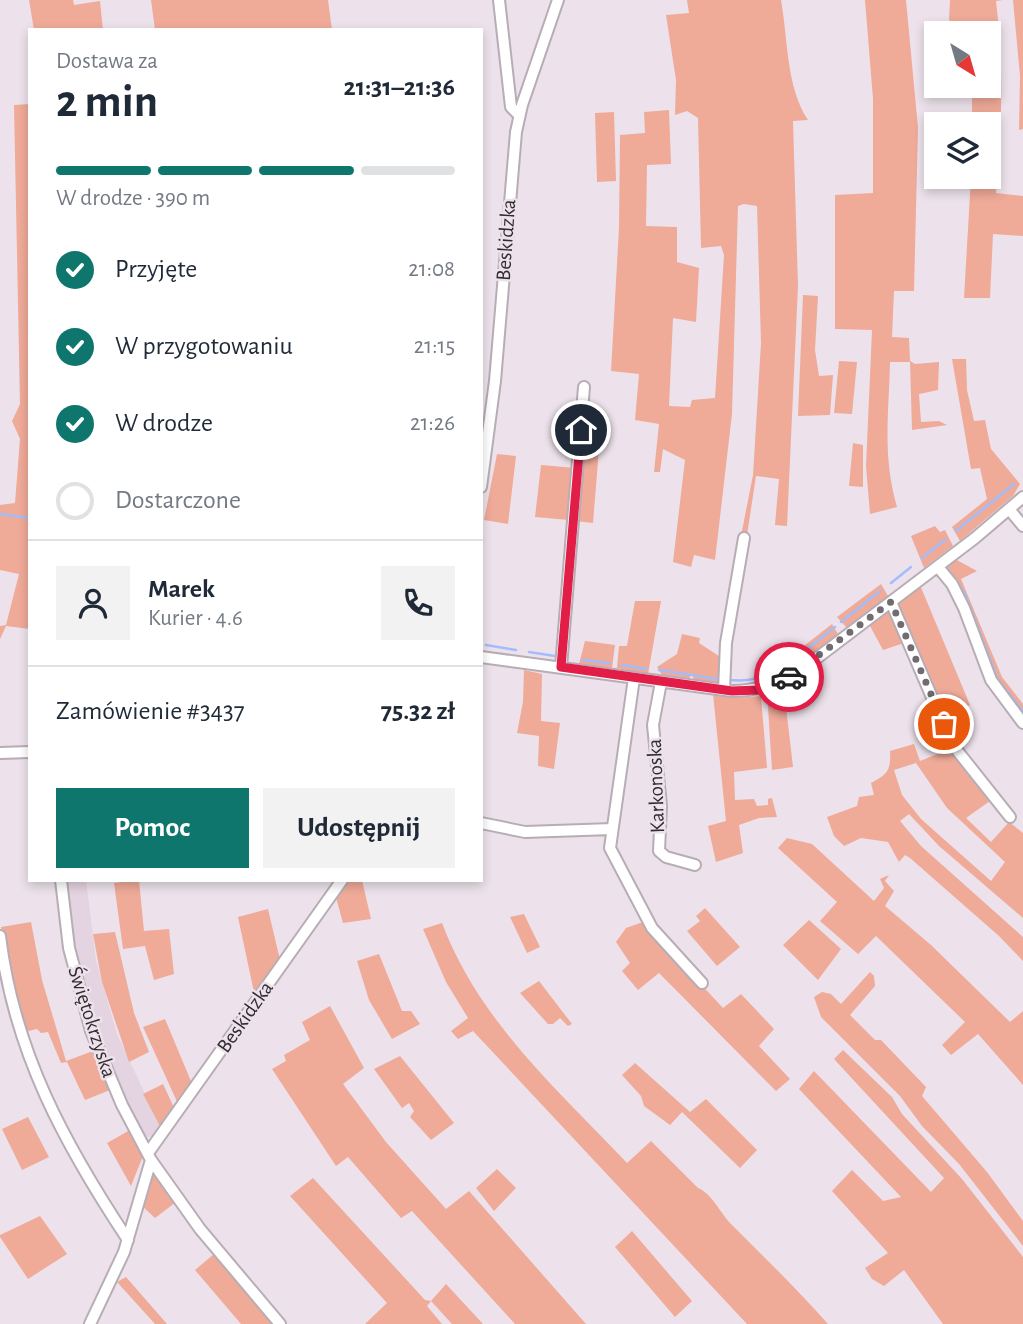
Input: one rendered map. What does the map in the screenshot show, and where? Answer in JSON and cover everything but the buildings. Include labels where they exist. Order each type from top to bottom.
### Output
[{"type":"street","points":[[499,0],[511,107],[519,116]]},
{"type":"street","name":"Beskidzka","points":[[483,471],[495,380],[512,158],[519,116],[558,0]]},
{"type":"street","points":[[561,667],[584,387]]},
{"type":"street","points":[[483,657],[724,690],[758,690],[786,678],[891,602],[1023,497]]},
{"type":"street","points":[[1009,509],[1023,526]]},
{"type":"street","points":[[724,690],[726,643],[744,538]]},
{"type":"street","points":[[938,567],[952,584],[964,608],[991,680],[1023,723]]},
{"type":"street","points":[[891,602],[952,744],[1010,817]]},
{"type":"street","name":"Karkonoska","points":[[634,678],[610,848],[652,928],[702,983]]},
{"type":"street","name":"Karkonoska","points":[[661,682],[653,725],[661,806],[658,847],[666,857],[695,865]]},
{"type":"street","points":[[0,752],[28,752]]},
{"type":"street","points":[[483,824],[525,832],[612,829]]},
{"type":"street","name":"Świętokrzyska","points":[[61,882],[69,948],[83,1007],[109,1077],[149,1157],[200,1229],[280,1324]]},
{"type":"street","name":"Beskidzka","points":[[149,1157],[341,882]]},
{"type":"street","points":[[0,936],[11,997],[24,1045],[43,1092],[72,1152],[128,1240]]},
{"type":"street","points":[[90,1324],[128,1240],[149,1157]]},
{"type":"shaded area","points":[[29,0],[73,0],[74,5],[100,1],[103,28],[34,28]]},
{"type":"shaded area","points":[[151,0],[328,0],[332,28],[155,28]]},
{"type":"shaded area","points":[[687,0],[781,0],[795,93],[808,120],[793,121],[798,286],[787,526],[775,525],[779,479],[756,476],[747,535],[741,536],[753,475],[761,343],[757,206],[744,204],[738,206],[732,414],[715,560],[694,555],[691,567],[673,562],[685,460],[663,449],[660,472],[654,472],[659,424],[635,420],[639,374],[611,371],[619,228],[620,135],[645,133],[644,112],[669,110],[671,164],[647,165],[646,226],[677,227],[677,262],[699,268],[696,322],[673,318],[669,406],[690,407],[692,400],[715,398],[724,255],[721,246],[701,248],[698,118],[687,111],[675,115],[676,80],[666,15],[689,13]]},
{"type":"shaded area","points":[[865,0],[906,0],[918,128],[914,291],[894,291],[892,337],[909,338],[910,361],[915,364],[939,362],[938,390],[919,394],[921,422],[939,421],[947,425],[912,430],[910,362],[890,362],[888,452],[897,507],[870,514],[866,466],[872,330],[835,329],[835,195],[873,193],[873,99]]},
{"type":"shaded area","points":[[950,0],[1003,0],[996,1],[998,21],[949,19]]},
{"type":"shaded area","points":[[1013,0],[1023,0],[1023,129],[1019,130],[1020,76]]},
{"type":"shaded area","points":[[972,98],[1001,98],[1001,112],[972,112]]},
{"type":"shaded area","points":[[28,104],[28,629],[6,626],[0,639],[0,626],[6,625],[19,574],[0,570],[0,505],[15,503],[20,439],[12,421],[20,404],[14,105]]},
{"type":"shaded area","points":[[614,112],[616,181],[597,182],[595,113]]},
{"type":"shaded area","points":[[970,189],[996,189],[996,193],[1023,196],[1023,236],[993,234],[990,298],[964,298]]},
{"type":"shaded area","points":[[803,295],[818,296],[815,350],[819,376],[833,375],[830,415],[798,416]]},
{"type":"shaded area","points":[[952,359],[966,359],[967,390],[974,421],[985,420],[991,449],[1020,484],[1013,496],[960,541],[952,527],[987,499],[980,468],[971,469]]},
{"type":"shaded area","points":[[839,361],[857,362],[852,414],[834,413]]},
{"type":"shaded area","points":[[583,435],[600,437],[593,523],[575,521]]},
{"type":"shaded area","points":[[853,443],[863,445],[863,487],[849,486]]},
{"type":"shaded area","points":[[497,454],[516,456],[508,524],[484,520]]},
{"type":"shaded area","points":[[541,465],[576,468],[569,520],[535,517]]},
{"type":"shaded area","points":[[935,526],[940,532],[945,530],[953,546],[924,568],[911,536]]},
{"type":"shaded area","points":[[955,559],[977,571],[961,579],[1002,677],[1023,704],[1023,718],[995,682],[943,567]]},
{"type":"shaded area","points":[[881,584],[888,596],[847,628],[837,617]]},
{"type":"shaded area","points":[[920,585],[970,705],[956,714],[958,729],[943,719],[896,605]]},
{"type":"shaded area","points":[[635,601],[661,601],[648,674],[617,668],[619,646],[627,646]]},
{"type":"shaded area","points":[[888,610],[892,610],[907,642],[883,650],[870,626]]},
{"type":"shaded area","points":[[832,624],[838,634],[807,658],[800,649]]},
{"type":"shaded area","points":[[682,634],[700,638],[699,643],[722,658],[720,683],[694,680],[692,673],[689,679],[662,675],[657,667],[677,654]]},
{"type":"shaded area","points":[[585,641],[615,645],[612,668],[579,664]]},
{"type":"shaded area","points":[[524,670],[542,674],[541,721],[560,723],[554,769],[538,766],[539,736],[517,733],[523,702]]},
{"type":"shaded area","points":[[793,679],[796,684],[784,690],[793,767],[772,770],[767,692]]},
{"type":"shaded area","points":[[713,694],[733,698],[761,696],[767,768],[734,772],[735,800],[754,799],[757,806],[768,805],[768,799],[772,798],[777,817],[759,818],[739,825],[743,853],[716,862],[708,826],[726,821]]},
{"type":"shaded area","points":[[914,744],[920,761],[950,749],[990,801],[966,818],[991,842],[1009,822],[1023,833],[1023,918],[939,846],[909,814],[900,821],[921,846],[1023,937],[1023,961],[999,936],[910,858],[905,855],[899,862],[888,842],[861,838],[844,846],[834,836],[827,817],[857,806],[859,797],[874,795],[871,783],[887,771],[890,751]],"holes":[[[916,763],[947,808],[1005,862],[991,881],[921,819],[902,795],[894,770]]]},
{"type":"shaded area","points":[[787,838],[812,844],[874,901],[884,888],[880,879],[889,875],[885,881],[894,891],[885,906],[931,945],[1010,1022],[1023,1011],[1023,1085],[978,1034],[951,1055],[942,1045],[965,1022],[876,936],[858,954],[820,921],[837,902],[778,848]]},
{"type":"shaded area","points":[[65,882],[86,882],[96,961],[117,1034],[161,1128],[150,1137],[143,1136],[102,1052],[74,954]]},
{"type":"shaded area","points":[[139,882],[144,931],[169,929],[174,974],[154,980],[145,946],[123,949],[114,883]]},
{"type":"shaded area","points":[[346,882],[362,882],[371,919],[343,923],[335,894]]},
{"type":"shaded area","points":[[705,908],[740,947],[717,966],[687,931],[700,921],[696,916]]},
{"type":"shaded area","points":[[268,909],[280,960],[255,997],[238,917]]},
{"type":"shaded area","points":[[524,914],[540,947],[527,953],[510,917]]},
{"type":"shaded area","points":[[809,920],[841,949],[818,980],[783,945]]},
{"type":"shaded area","points":[[31,922],[42,980],[66,1061],[93,1051],[110,1090],[85,1100],[67,1062],[61,1063],[48,1032],[41,1033],[37,1029],[24,1032],[11,986],[1,927]]},
{"type":"shaded area","points":[[643,922],[723,1008],[741,994],[774,1029],[759,1046],[790,1079],[776,1091],[659,973],[638,990],[622,971],[630,963],[616,942],[626,928]]},
{"type":"shaded area","points":[[442,923],[458,958],[498,1022],[573,1108],[627,1163],[651,1141],[707,1194],[730,1223],[828,1324],[747,1324],[473,1031],[458,1039],[451,1031],[468,1018],[446,982],[423,929]]},
{"type":"shaded area","points":[[115,932],[134,1013],[149,1052],[129,1062],[102,982],[93,934]]},
{"type":"shaded area","points":[[379,954],[402,1011],[411,1011],[420,1024],[392,1039],[369,1000],[357,961]]},
{"type":"shaded area","points":[[870,972],[874,976],[875,986],[850,1015],[875,1040],[881,1040],[926,1087],[922,1096],[987,1172],[1023,1221],[1023,1246],[959,1164],[922,1126],[900,1096],[821,1017],[814,997],[822,992],[831,994],[841,1004]]},
{"type":"shaded area","points":[[539,981],[572,1024],[568,1026],[560,1018],[553,1024],[548,1024],[520,993]]},
{"type":"shaded area","points":[[330,1006],[364,1068],[343,1084],[386,1142],[446,1209],[469,1191],[586,1324],[515,1324],[412,1211],[401,1218],[348,1157],[336,1166],[272,1069],[286,1061],[284,1055],[310,1040],[302,1022]]},
{"type":"shaded area","points":[[165,1019],[193,1086],[179,1106],[143,1027]]},
{"type":"shaded area","points":[[843,1050],[892,1097],[902,1114],[962,1179],[1023,1257],[1023,1324],[943,1324],[904,1270],[884,1286],[872,1279],[865,1268],[888,1253],[832,1191],[852,1170],[883,1201],[901,1197],[799,1089],[814,1071],[931,1192],[944,1178],[834,1059]]},
{"type":"shaded area","points":[[400,1056],[454,1123],[431,1140],[410,1117],[414,1111],[409,1103],[402,1108],[374,1069]]},
{"type":"shaded area","points":[[635,1063],[690,1112],[706,1099],[757,1150],[740,1168],[682,1112],[670,1125],[644,1106],[641,1096],[622,1075]]},
{"type":"shaded area","points":[[163,1084],[176,1112],[161,1128],[143,1094]]},
{"type":"shaded area","points":[[28,1117],[49,1157],[22,1170],[2,1129]]},
{"type":"shaded area","points":[[130,1130],[143,1156],[131,1186],[107,1143]]},
{"type":"shaded area","points":[[497,1169],[516,1188],[494,1211],[476,1188]]},
{"type":"shaded area","points":[[155,1172],[176,1202],[155,1218],[140,1204],[149,1176]]},
{"type":"shaded area","points":[[313,1178],[425,1300],[431,1301],[427,1306],[442,1324],[365,1324],[387,1303],[290,1196]]},
{"type":"shaded area","points":[[40,1216],[67,1254],[28,1279],[0,1235]]},
{"type":"shaded area","points":[[632,1231],[692,1301],[675,1317],[615,1247]]},
{"type":"shaded area","points":[[214,1254],[274,1324],[241,1324],[195,1270]]},
{"type":"shaded area","points":[[126,1277],[167,1324],[155,1324],[117,1282]]},
{"type":"shaded area","points":[[446,1284],[483,1324],[452,1324],[431,1301]]},
{"type":"waterway","points":[[956,531],[1014,484]]},
{"type":"waterway","points":[[0,514],[28,518]]},
{"type":"waterway","points":[[922,558],[946,539]]},
{"type":"waterway","points":[[891,583],[911,567]]},
{"type":"waterway","points":[[947,568],[965,594],[998,680],[1023,711]]},
{"type":"waterway","points":[[841,622],[880,591]]},
{"type":"waterway","points":[[807,649],[835,627]]},
{"type":"waterway","points":[[486,645],[516,650]]},
{"type":"waterway","points":[[529,652],[555,656]]},
{"type":"waterway","points":[[787,665],[796,657]]},
{"type":"waterway","points":[[583,660],[609,663]]},
{"type":"waterway","points":[[622,665],[646,669]]},
{"type":"waterway","points":[[730,680],[755,679],[779,669]]},
{"type":"waterway","points":[[659,670],[718,679]]},
{"type":"way so far","points":[[789,677],[891,602],[944,724]]},
{"type":"route","points":[[581,430],[561,667],[732,691],[758,690],[789,677]]}]
